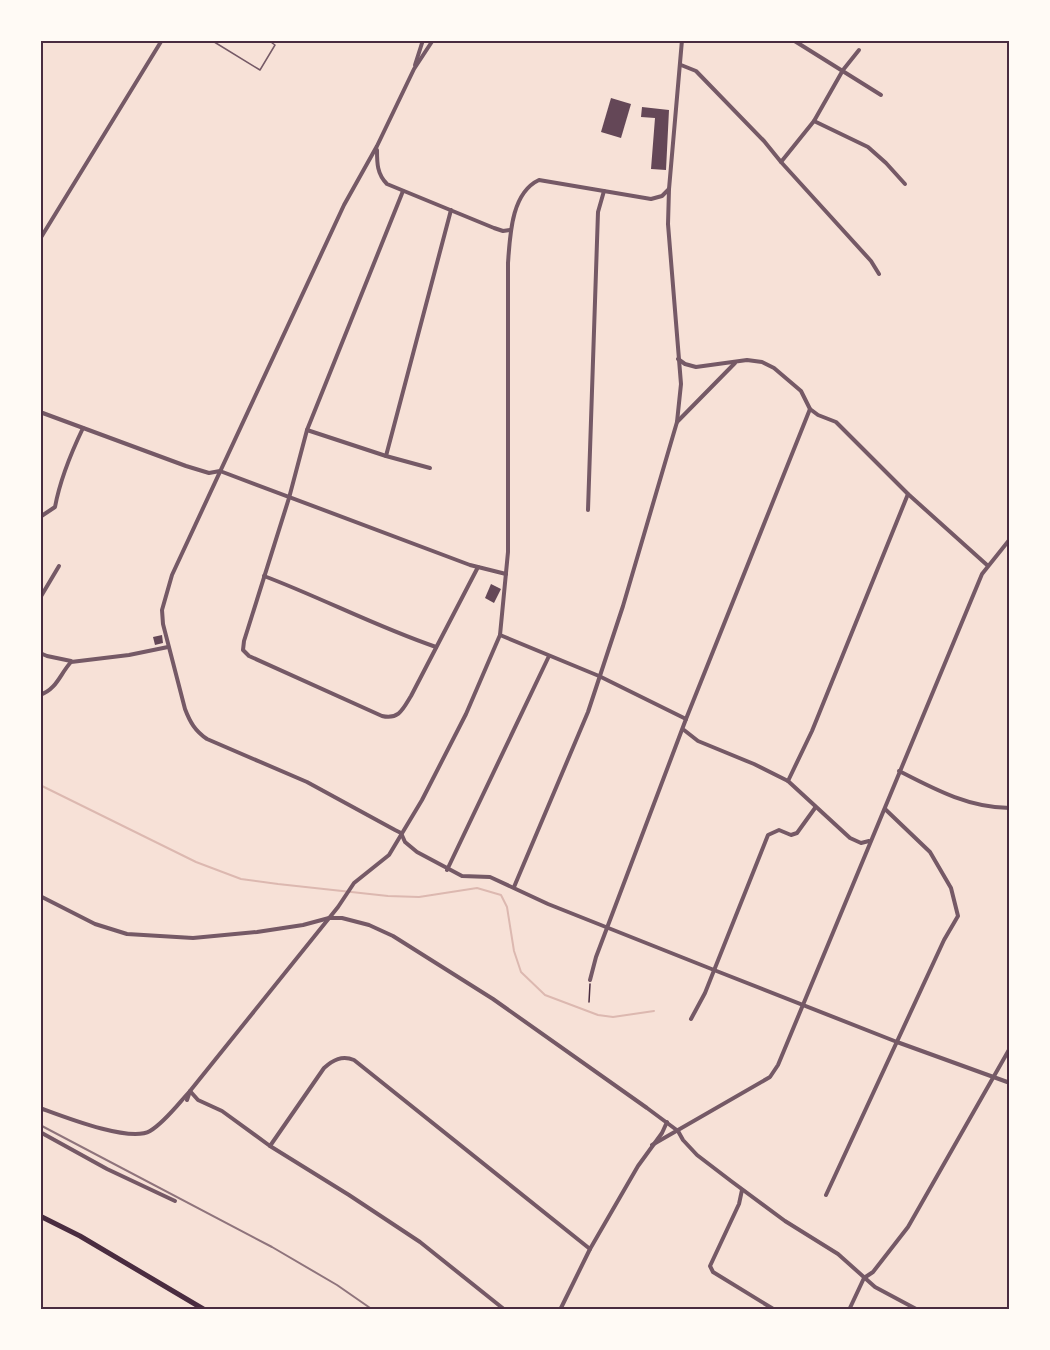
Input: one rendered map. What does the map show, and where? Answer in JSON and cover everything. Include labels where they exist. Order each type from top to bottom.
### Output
[{"type":"main road","points":[[40,1216],[81,1236],[205,1310]]},
{"type":"street","points":[[40,240],[162,40]]},
{"type":"street","points":[[423,40],[414,69],[377,146],[344,205],[172,575],[165,596],[162,610],[168,647],[185,709],[197,732],[207,739],[307,782],[401,833],[405,842],[417,852],[447,870],[462,876],[490,877],[548,904],[714,970],[897,1042],[1010,1083]]},
{"type":"street","points":[[414,69],[434,40]]},
{"type":"street","points":[[514,887],[588,712],[623,606],[677,422],[681,384],[668,224],[682,40]]},
{"type":"street","points":[[793,40],[881,94]]},
{"type":"street","points":[[781,162],[814,121],[843,70],[859,50]]},
{"type":"street","points":[[681,65],[696,72],[764,141],[864,253],[879,274]]},
{"type":"street","points":[[814,121],[868,147],[905,184]]},
{"type":"street","points":[[377,146],[380,177],[387,184],[494,228],[503,231],[510,230]]},
{"type":"street","points":[[40,1108],[94,1127],[123,1133],[148,1133],[190,1091],[338,907],[350,888],[389,855],[437,773],[500,635],[506,574],[510,230],[523,195],[529,184],[539,180],[651,200],[662,196],[669,189]]},
{"type":"street","points":[[588,510],[598,212],[604,190]]},
{"type":"street","points":[[403,191],[307,430],[243,650],[249,656],[269,666],[389,718],[400,714],[478,567]]},
{"type":"street","points":[[386,456],[451,210]]},
{"type":"street","points":[[678,358],[696,367],[747,360],[762,362],[774,368],[801,391],[810,409],[836,422],[908,494],[987,565]]},
{"type":"street","points":[[677,422],[725,371],[736,363]]},
{"type":"street","points":[[590,980],[608,927],[684,730],[686,719],[810,409]]},
{"type":"street","points":[[40,412],[186,466],[209,473],[220,471],[478,567],[506,574]]},
{"type":"street","points":[[40,517],[55,507],[59,488],[83,428]]},
{"type":"street","points":[[307,430],[430,468]]},
{"type":"street","points":[[788,782],[812,731],[908,494]]},
{"type":"street","points":[[652,1145],[770,1077],[778,1065],[981,574],[1010,539]]},
{"type":"street","points":[[40,598],[59,566]]},
{"type":"street","points":[[264,576],[403,636],[436,647]]},
{"type":"street","points":[[500,635],[599,676],[686,719]]},
{"type":"street","points":[[40,653],[71,662],[129,655],[168,647]]},
{"type":"street","points":[[447,870],[549,656]]},
{"type":"street","points":[[40,695],[50,692],[55,687],[62,672],[71,662]]},
{"type":"street","points":[[684,730],[698,741],[754,764],[788,782],[850,838],[861,843],[870,841]]},
{"type":"street","points":[[899,771],[942,793],[967,802],[993,808],[1010,808]]},
{"type":"street","points":[[691,1019],[714,970],[768,835],[779,830],[791,835],[797,833],[815,808]]},
{"type":"street","points":[[826,1195],[944,940],[958,916],[951,888],[930,852],[885,809]]},
{"type":"street","points":[[40,896],[95,924],[127,934],[193,938],[292,927],[328,918],[342,918],[369,925],[393,936],[493,999],[667,1122],[678,1131],[697,1155],[742,1190],[785,1221],[838,1254],[875,1287],[918,1310]]},
{"type":"street","points":[[338,907],[342,918]]},
{"type":"street","points":[[849,1310],[864,1278],[873,1272],[908,1227],[1010,1048]]},
{"type":"street","points":[[270,1146],[324,1068],[332,1061],[346,1057],[354,1060],[590,1249]]},
{"type":"street","points":[[187,1100],[190,1091]]},
{"type":"street","points":[[190,1091],[198,1100],[222,1111],[270,1146],[420,1242],[505,1310]]},
{"type":"street","points":[[560,1310],[590,1249],[667,1122]]},
{"type":"street","points":[[40,1132],[175,1202]]},
{"type":"street","points":[[742,1190],[740,1204],[710,1266],[713,1272],[775,1310]]},
{"type":"lane","points":[[211,40],[260,70],[275,45],[268,40]]},
{"type":"path","points":[[589,1002],[590,980]]},
{"type":"building","points":[[611,98],[631,104],[621,138],[601,132]]},
{"type":"building","points":[[642,107],[669,110],[666,170],[651,169],[655,118],[641,117]]},
{"type":"building","points":[[491,584],[501,589],[494,603],[485,598]]},
{"type":"building","points":[[162,635],[163,643],[155,645],[153,637]]},
{"type":"waterway","points":[[40,785],[196,862],[241,879],[388,896],[419,897],[477,888],[501,895],[507,907],[514,951],[521,972],[545,995],[598,1015],[613,1017],[654,1011]]},
{"type":"railway","points":[[40,1125],[272,1247],[337,1285],[373,1310]]}]
